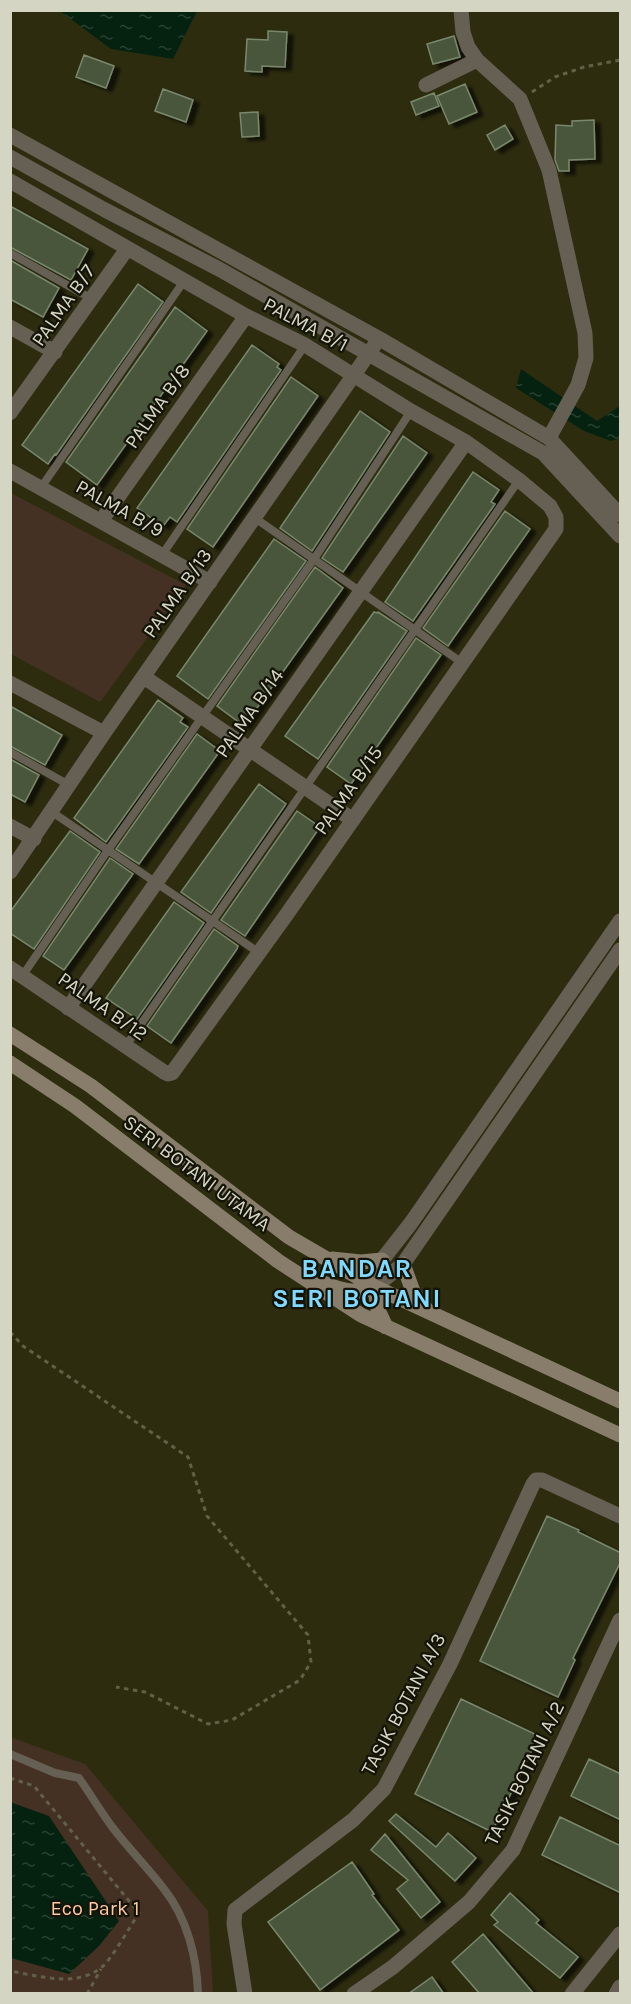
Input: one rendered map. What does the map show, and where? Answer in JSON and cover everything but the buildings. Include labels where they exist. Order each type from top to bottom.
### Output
[{"type":"main road","name":"SERI BOTANI UTAMA","points":[[10,1034],[91,1086],[289,1237],[375,1287],[621,1401]]},
{"type":"main road","name":"SERI BOTANI UTAMA","points":[[10,1063],[75,1106],[278,1261],[361,1315],[621,1435]]},
{"type":"main road","points":[[323,1257],[361,1262],[382,1260]]},
{"type":"main road","points":[[403,1264],[414,1294],[428,1312]]},
{"type":"main road","points":[[297,1273],[350,1292],[364,1292],[375,1287],[378,1310],[386,1327]]},
{"type":"street","points":[[461,10],[463,32],[468,47],[477,60],[520,99],[549,170],[585,333],[586,358],[578,385],[553,431]]},
{"type":"street","points":[[426,85],[477,60]]},
{"type":"street","points":[[10,135],[380,339],[553,431],[621,515]]},
{"type":"street","points":[[10,157],[105,210],[219,269],[543,453],[621,536]]},
{"type":"street","name":"PALMA B/1","points":[[10,181],[246,316],[305,345],[411,411],[466,442],[519,480],[550,506],[556,517],[556,529]]},
{"type":"street","name":"PALMA B/7","points":[[13,405],[55,352],[127,249]]},
{"type":"street","name":"PALMA B/8","points":[[101,521],[246,316]]},
{"type":"street","points":[[10,327],[55,352]]},
{"type":"street","name":"PALMA B/13","points":[[10,872],[104,733],[380,339]]},
{"type":"street","name":"PALMA B/14","points":[[68,1008],[466,442]]},
{"type":"street","name":"PALMA B/9","points":[[10,471],[210,582]]},
{"type":"street","name":"PALMA B/15","points":[[172,1073],[353,820],[461,662],[556,529]]},
{"type":"street","points":[[144,677],[353,820]]},
{"type":"street","points":[[10,682],[104,733]]},
{"type":"street","points":[[10,826],[34,838]]},
{"type":"street","points":[[375,1287],[382,1260],[418,1213],[621,921]]},
{"type":"street","points":[[375,1287],[403,1264],[621,950]]},
{"type":"street","name":"PALMA B/12","points":[[17,972],[125,1047],[164,1072],[172,1073]]},
{"type":"street","name":"TASIK BOTANI A/3","points":[[245,1994],[233,1916],[235,1910],[352,1820],[384,1789],[450,1664],[533,1484],[537,1480],[542,1480],[621,1516]]},
{"type":"street","name":"TASIK BOTANI A/2","points":[[354,1994],[393,1967],[470,1902],[513,1850],[621,1620]]},
{"type":"street","points":[[572,1994],[621,1934]]},
{"type":"street","points":[[616,1994],[621,1986]]},
{"type":"lane","points":[[10,253],[92,299]]},
{"type":"lane","points":[[40,489],[184,281]]},
{"type":"lane","points":[[162,555],[305,345]]},
{"type":"lane","points":[[17,972],[108,850],[314,559],[411,411]]},
{"type":"lane","points":[[125,1047],[519,480]]},
{"type":"lane","points":[[255,518],[461,662]]},
{"type":"lane","points":[[10,752],[69,785]]},
{"type":"lane","points":[[52,812],[258,952]]},
{"type":"lane","points":[[10,1754],[55,1773],[80,1778],[113,1828],[166,1891],[182,1919],[192,1945],[198,1976],[198,1994]]},
{"type":"path","points":[[520,99],[555,77],[584,67],[621,60]]},
{"type":"path","points":[[10,1332],[23,1346],[188,1457],[207,1516],[308,1635],[311,1662],[300,1680],[232,1720],[208,1724],[145,1692],[116,1687]]},
{"type":"path","points":[[10,1778],[34,1786],[139,1913],[102,1967],[87,1994]]},
{"type":"path","points":[[10,1971],[63,1980],[83,1977],[102,1967]]},
{"type":"green space","points":[[11,493],[186,585],[100,702],[11,654]]},
{"type":"green space","name":"Eco Park 1","points":[[10,1737],[85,1764],[208,1911],[213,1993],[11,1993]]},
{"type":"water","points":[[60,11],[197,11],[173,59],[111,49]]},
{"type":"water","points":[[521,369],[597,421],[620,406],[620,438],[611,441],[584,431],[516,388]]},
{"type":"water","points":[[10,1802],[49,1816],[119,1921],[99,1946],[69,1974],[11,1958]]},
{"type":"district","name":"BANDAR SERI BOTANI","points":[[357,1283]]}]
